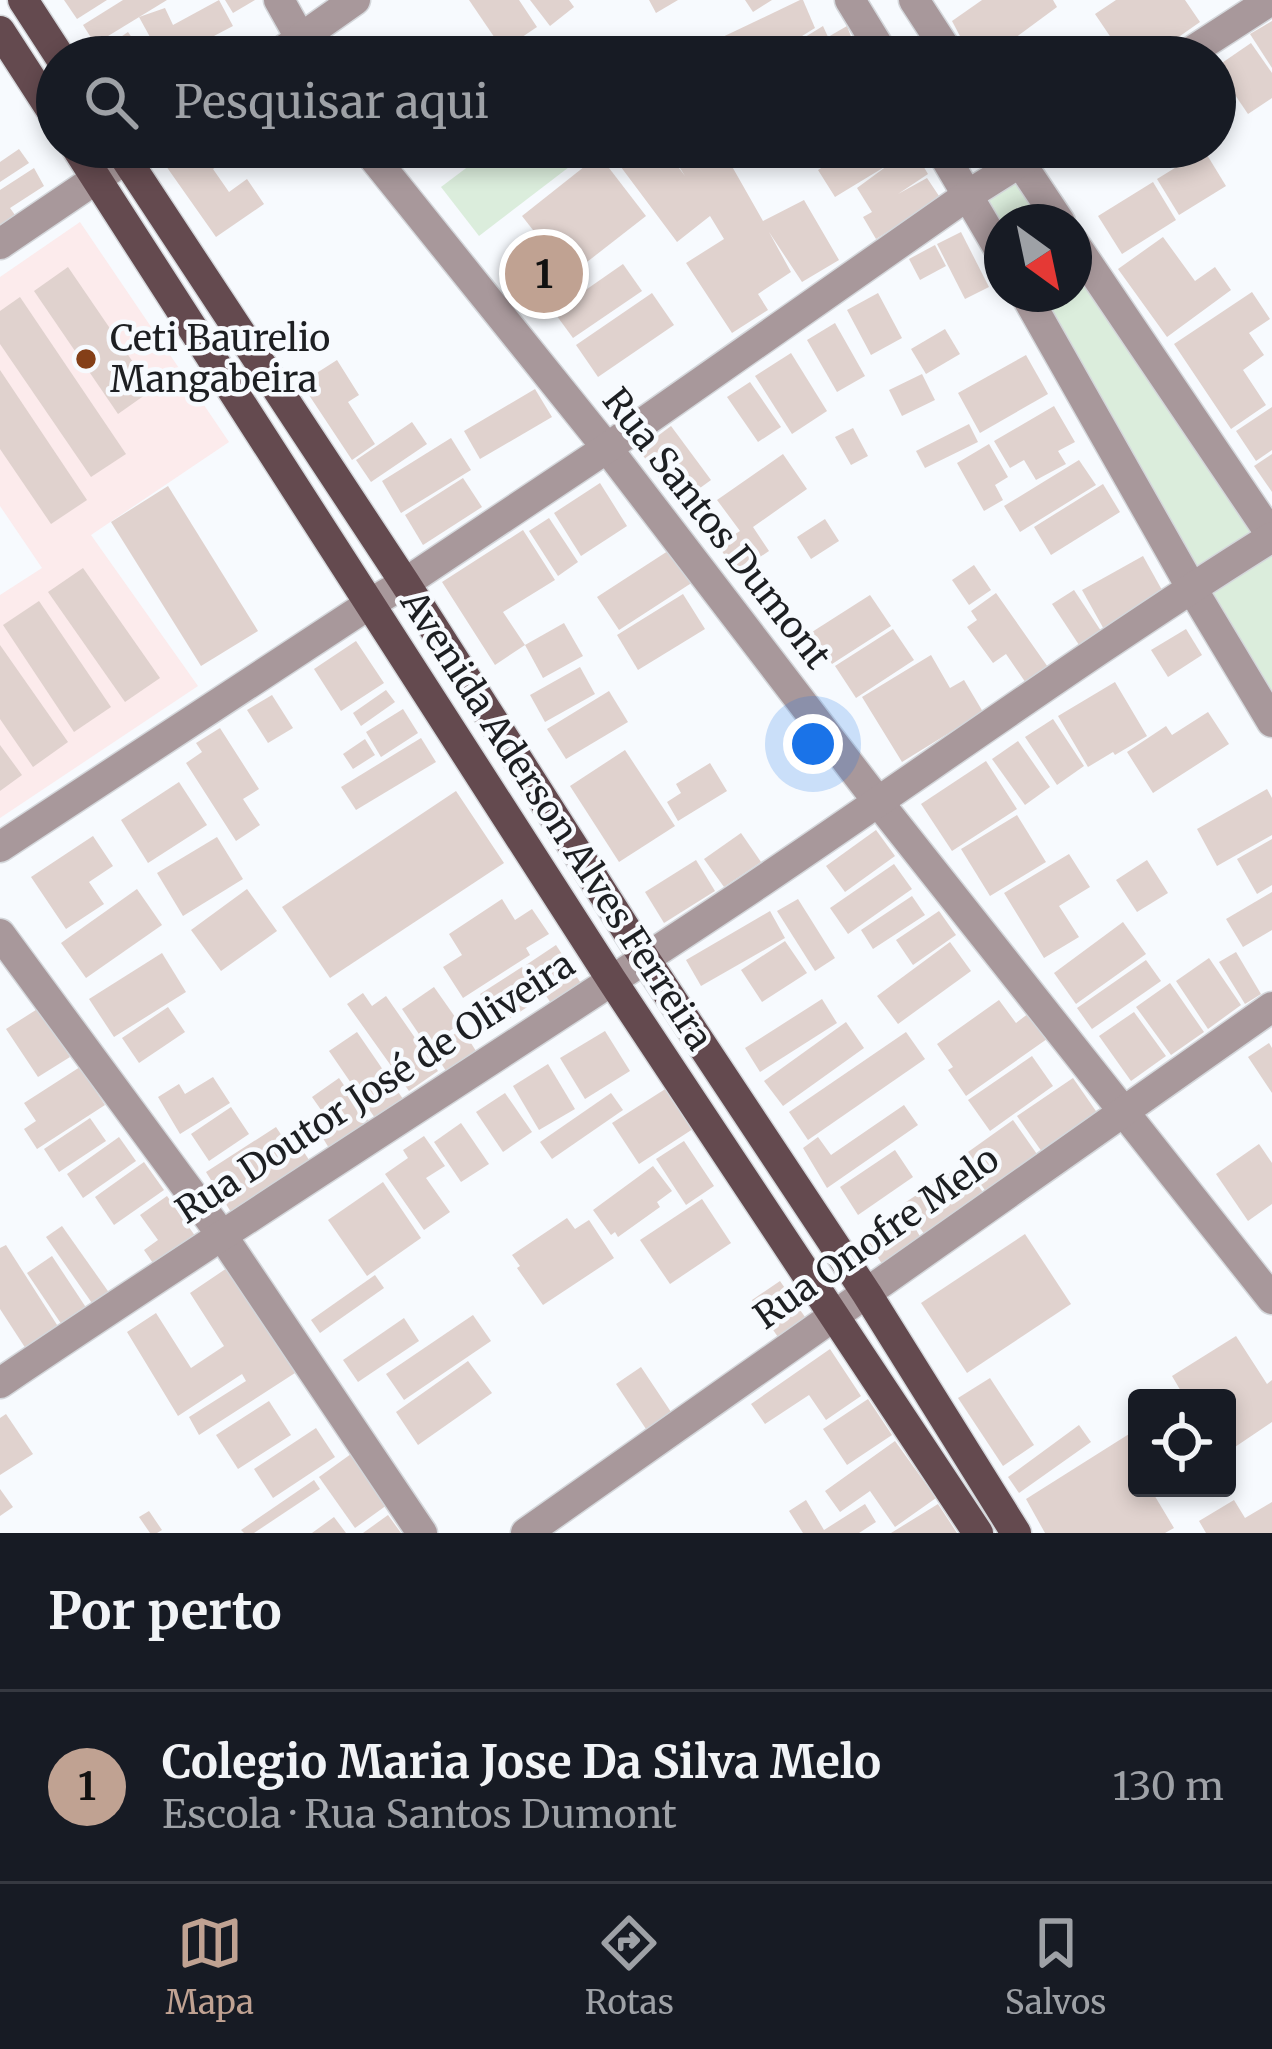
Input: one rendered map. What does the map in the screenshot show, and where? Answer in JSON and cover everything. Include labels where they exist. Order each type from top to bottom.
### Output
[{"type":"main road","points":[[0,21],[23,0],[46,36]]},
{"type":"main road","points":[[0,31],[36,86]]},
{"type":"main road","name":"Avenida Aderson Alves Ferreira","points":[[90,168],[611,979],[978,1533]]},
{"type":"main road","name":"Avenida Aderson Alves Ferreira","points":[[139,168],[646,959],[867,1294],[1016,1533]]},
{"type":"main road","points":[[694,1104],[726,1081]]},
{"type":"street","points":[[279,0],[299,36]]},
{"type":"street","points":[[318,36],[356,0]]},
{"type":"street","points":[[850,0],[872,36]]},
{"type":"street","points":[[914,0],[937,36]]},
{"type":"street","points":[[1215,36],[1271,0]]},
{"type":"street","points":[[0,244],[108,168]]},
{"type":"street","name":"Rua Santos Dumont","points":[[382,168],[607,448],[879,803],[1272,1299]]},
{"type":"street","points":[[952,168],[984,223]]},
{"type":"street","points":[[0,847],[607,448],[1004,168]]},
{"type":"street","points":[[1033,168],[1051,204]]},
{"type":"street","points":[[1092,270],[1272,536]]},
{"type":"street","points":[[1034,312],[1272,722]]},
{"type":"street","name":"Rua Doutor José de Oliveira","points":[[0,1383],[646,959],[1272,536]]},
{"type":"street","points":[[0,934],[221,1234],[422,1533]]},
{"type":"street","name":"Rua Onofre Melo","points":[[526,1533],[1272,1007]]},
{"type":"shaded area","points":[[80,222],[229,442],[91,535],[198,686],[0,818],[0,595],[42,568],[0,506],[0,277]]},
{"type":"green space","points":[[466,168],[568,168],[479,236],[441,187]]},
{"type":"green space","points":[[1019,172],[1040,204],[984,204],[981,198]]},
{"type":"green space","points":[[1092,281],[1272,551],[1272,695],[1048,312],[1092,312]]},
{"type":"building","points":[[64,0],[107,0],[77,19]]},
{"type":"building","points":[[123,0],[167,0],[108,36],[90,36],[83,25]]},
{"type":"building","points":[[219,0],[233,26],[214,36],[149,36],[139,17],[165,8],[173,25]]},
{"type":"building","points":[[225,0],[255,0],[233,13]]},
{"type":"building","points":[[469,0],[519,0],[537,27],[524,36],[493,36]]},
{"type":"building","points":[[530,0],[569,0],[574,7],[550,26]]},
{"type":"building","points":[[649,0],[678,0],[656,13]]},
{"type":"building","points":[[745,0],[772,0],[753,12]]},
{"type":"building","points":[[800,0],[815,28],[802,36],[725,36]]},
{"type":"building","points":[[982,0],[1053,0],[1057,7],[1018,36],[960,36],[952,21]]},
{"type":"building","points":[[1116,0],[1185,0],[1200,22],[1180,36],[1110,36],[1095,14]]},
{"type":"building","points":[[1272,21],[1272,68],[1250,34]]},
{"type":"building","points":[[823,26],[828,36],[807,36]]},
{"type":"building","points":[[847,26],[851,36],[830,36]]},
{"type":"building","points":[[1251,43],[1272,73],[1272,98],[1248,114],[1236,96],[1236,53]]},
{"type":"building","points":[[19,149],[29,163],[0,182],[0,162]]},
{"type":"building","points":[[34,168],[44,186],[10,208],[20,222],[0,236],[0,190]]},
{"type":"building","points":[[167,168],[214,168],[229,192],[247,179],[264,204],[216,237]]},
{"type":"building","points":[[583,168],[609,168],[646,216],[569,276],[522,216]]},
{"type":"building","points":[[622,168],[679,168],[685,176],[680,168],[733,168],[763,221],[804,200],[839,260],[802,282],[769,232],[791,272],[758,294],[768,310],[732,333],[686,263],[724,239],[710,216],[677,242]]},
{"type":"building","points":[[821,168],[883,168],[835,197],[818,170]]},
{"type":"building","points":[[884,168],[924,168],[928,174],[898,194],[927,178],[941,199],[876,239],[863,217],[872,212],[857,188]]},
{"type":"building","points":[[1175,168],[1215,168],[1226,186],[1179,215],[1157,179]]},
{"type":"building","points":[[1153,182],[1176,220],[1122,254],[1098,216]]},
{"type":"building","points":[[961,232],[984,277],[984,290],[965,299],[937,244]]},
{"type":"building","points":[[1163,237],[1195,281],[1215,267],[1231,290],[1167,337],[1118,269]]},
{"type":"building","points":[[935,245],[946,266],[920,280],[909,259]]},
{"type":"building","points":[[623,264],[642,291],[573,338],[554,312]]},
{"type":"building","points":[[68,267],[152,390],[118,414],[34,291]]},
{"type":"building","points":[[1252,292],[1270,319],[1249,333],[1264,355],[1243,370],[1266,405],[1231,429],[1174,344]]},
{"type":"building","points":[[652,293],[674,325],[598,377],[576,345]]},
{"type":"building","points":[[878,293],[902,338],[871,355],[847,310]]},
{"type":"building","points":[[20,297],[126,454],[91,477],[0,344],[0,311]]},
{"type":"building","points":[[835,323],[865,376],[837,392],[807,340]]},
{"type":"building","points":[[945,329],[960,354],[926,374],[911,349]]},
{"type":"building","points":[[791,353],[827,411],[792,434],[755,376]]},
{"type":"building","points":[[1026,355],[1048,394],[980,433],[958,393]]},
{"type":"building","points":[[337,360],[359,395],[348,402],[375,444],[352,460],[301,383]]},
{"type":"building","points":[[0,370],[87,500],[51,524],[0,449]]},
{"type":"building","points":[[922,374],[935,400],[902,416],[889,390]]},
{"type":"building","points":[[750,382],[781,427],[758,442],[727,397]]},
{"type":"building","points":[[535,389],[552,417],[480,459],[464,431]]},
{"type":"building","points":[[1054,406],[1075,442],[1058,451],[1066,464],[1036,480],[1024,460],[1010,468],[994,441]]},
{"type":"building","points":[[1272,407],[1272,450],[1256,461],[1236,431]]},
{"type":"building","points":[[412,422],[427,444],[371,482],[356,460]]},
{"type":"building","points":[[969,424],[978,442],[925,468],[916,451]]},
{"type":"building","points":[[671,426],[711,480],[678,504],[639,450]]},
{"type":"building","points":[[853,428],[868,456],[851,465],[835,437]]},
{"type":"building","points":[[451,438],[471,470],[401,513],[382,481]]},
{"type":"building","points":[[989,444],[1008,477],[995,485],[1003,500],[984,511],[957,463]]},
{"type":"building","points":[[783,454],[807,489],[753,527],[769,551],[736,573],[718,545],[740,531],[717,500]]},
{"type":"building","points":[[1272,454],[1272,492],[1254,466]]},
{"type":"building","points":[[1079,460],[1096,485],[1020,532],[1004,506]]},
{"type":"building","points":[[463,478],[482,507],[423,545],[405,515]]},
{"type":"building","points":[[600,483],[627,526],[581,556],[554,513]]},
{"type":"building","points":[[1103,484],[1120,512],[1051,555],[1034,527]]},
{"type":"building","points":[[168,486],[258,631],[201,666],[111,522]]},
{"type":"building","points":[[549,518],[578,562],[558,576],[529,531]]},
{"type":"building","points":[[825,519],[839,541],[811,559],[797,537]]},
{"type":"building","points":[[523,530],[555,580],[503,612],[525,645],[495,665],[442,582]]},
{"type":"building","points":[[671,549],[693,582],[619,630],[597,597]]},
{"type":"building","points":[[1143,556],[1167,599],[1106,633],[1082,590]]},
{"type":"building","points":[[974,565],[991,590],[969,605],[952,580]]},
{"type":"building","points":[[83,568],[160,678],[125,702],[48,592]]},
{"type":"building","points":[[1074,590],[1105,637],[1083,651],[1052,604]]},
{"type":"building","points":[[996,593],[1050,670],[1028,686],[1006,654],[993,663],[967,627],[977,620],[971,611]]},
{"type":"building","points":[[683,594],[705,629],[638,670],[617,635]]},
{"type":"building","points":[[870,595],[891,626],[832,664],[812,632]]},
{"type":"building","points":[[39,601],[111,707],[74,732],[3,625]]},
{"type":"building","points":[[564,623],[583,656],[543,678],[525,645]]},
{"type":"building","points":[[893,629],[914,660],[856,698],[835,666]]},
{"type":"building","points":[[1186,629],[1202,655],[1168,677],[1151,650]]},
{"type":"building","points":[[356,641],[384,683],[341,711],[314,669]]},
{"type":"building","points":[[0,645],[68,742],[33,767],[0,719]]},
{"type":"building","points":[[931,655],[950,688],[964,680],[983,712],[902,762],[862,697]]},
{"type":"building","points":[[580,667],[595,694],[545,722],[530,695]]},
{"type":"building","points":[[1115,682],[1147,736],[1088,767],[1058,716]]},
{"type":"building","points":[[386,690],[395,702],[361,726],[353,713]]},
{"type":"building","points":[[609,691],[628,722],[566,759],[547,729]]},
{"type":"building","points":[[272,695],[293,728],[268,743],[247,710]]},
{"type":"building","points":[[403,709],[418,733],[381,757],[366,732]]},
{"type":"building","points":[[1208,712],[1229,744],[1153,793],[1127,752],[1166,726],[1172,735]]},
{"type":"building","points":[[1053,719],[1084,766],[1057,785],[1025,737]]},
{"type":"building","points":[[220,728],[259,789],[243,799],[260,825],[236,841],[186,763],[202,752],[196,743]]},
{"type":"building","points":[[421,738],[436,762],[356,810],[341,787]]},
{"type":"building","points":[[365,739],[375,755],[353,769],[343,754]]},
{"type":"building","points":[[1018,741],[1050,787],[1025,805],[992,759]]},
{"type":"building","points":[[0,745],[22,775],[0,791]]},
{"type":"building","points":[[625,750],[675,826],[619,862],[570,786]]},
{"type":"building","points":[[986,761],[1017,809],[952,851],[921,804]]},
{"type":"building","points":[[710,763],[727,791],[678,821],[667,802],[681,793],[676,784]]},
{"type":"building","points":[[179,782],[207,825],[148,863],[121,820]]},
{"type":"building","points":[[1267,789],[1272,798],[1272,835],[1217,866],[1197,829]]},
{"type":"building","points":[[456,791],[504,863],[330,978],[282,907]]},
{"type":"building","points":[[1017,815],[1046,862],[990,896],[961,849]]},
{"type":"building","points":[[876,830],[895,856],[845,892],[826,866]]},
{"type":"building","points":[[741,833],[761,862],[724,887],[704,859]]},
{"type":"building","points":[[93,836],[113,866],[89,882],[104,904],[66,929],[31,877]]},
{"type":"building","points":[[217,837],[243,879],[183,916],[157,873]]},
{"type":"building","points":[[1272,839],[1272,885],[1257,894],[1237,859]]},
{"type":"building","points":[[1069,854],[1090,887],[1059,906],[1079,937],[1044,958],[1004,893]]},
{"type":"building","points":[[696,860],[715,891],[664,923],[645,892]]},
{"type":"building","points":[[1147,860],[1168,893],[1137,912],[1116,880]]},
{"type":"building","points":[[894,864],[912,889],[848,934],[830,908]]},
{"type":"building","points":[[137,889],[162,925],[86,978],[61,943]]},
{"type":"building","points":[[247,889],[277,931],[221,971],[191,930]]},
{"type":"building","points":[[1272,892],[1272,930],[1243,947],[1226,919]]},
{"type":"building","points":[[912,896],[925,915],[873,949],[861,930]]},
{"type":"building","points":[[502,899],[515,920],[532,909],[549,934],[526,948],[530,955],[463,998],[443,967],[462,955],[449,934]]},
{"type":"building","points":[[798,899],[835,958],[815,971],[777,911]]},
{"type":"building","points":[[770,911],[785,938],[701,986],[686,960]]},
{"type":"building","points":[[939,911],[956,935],[913,965],[896,940]]},
{"type":"building","points":[[1123,922],[1146,954],[1076,1004],[1054,973]]},
{"type":"building","points":[[785,941],[807,973],[762,1002],[741,970]]},
{"type":"building","points":[[950,942],[971,971],[898,1024],[877,996]]},
{"type":"building","points":[[556,945],[584,988],[554,1008],[526,965]]},
{"type":"building","points":[[1236,952],[1261,994],[1245,1004],[1219,962]]},
{"type":"building","points":[[162,953],[186,992],[114,1037],[89,999]]},
{"type":"building","points":[[1209,958],[1241,1005],[1208,1029],[1176,981]]},
{"type":"building","points":[[1146,960],[1161,981],[1092,1029],[1077,1008]]},
{"type":"building","points":[[522,967],[541,998],[500,1025],[480,994]]},
{"type":"building","points":[[1170,983],[1204,1032],[1171,1055],[1136,1007]]},
{"type":"building","points":[[434,987],[460,1024],[427,1046],[402,1009]]},
{"type":"building","points":[[363,993],[372,1006],[386,996],[438,1071],[409,1091],[347,1004]]},
{"type":"building","points":[[822,999],[837,1023],[760,1072],[745,1048]]},
{"type":"building","points":[[999,1000],[1016,1023],[1029,1013],[1047,1039],[966,1096],[937,1044]]},
{"type":"building","points":[[168,1007],[185,1032],[139,1063],[122,1038]]},
{"type":"building","points":[[39,1008],[70,1057],[38,1077],[6,1029]]},
{"type":"building","points":[[1134,1012],[1166,1056],[1131,1081],[1099,1036]]},
{"type":"building","points":[[846,1022],[864,1048],[783,1106],[764,1081]]},
{"type":"building","points":[[462,1029],[476,1051],[446,1071],[432,1049]]},
{"type":"building","points":[[605,1031],[630,1071],[585,1099],[560,1058]]},
{"type":"building","points":[[357,1032],[403,1099],[375,1118],[329,1051]]},
{"type":"building","points":[[906,1032],[925,1059],[808,1140],[789,1112]]},
{"type":"building","points":[[1269,1043],[1272,1048],[1272,1093],[1248,1057]]},
{"type":"building","points":[[1032,1056],[1053,1086],[990,1131],[968,1100]]},
{"type":"building","points":[[548,1064],[575,1109],[539,1130],[513,1086]]},
{"type":"building","points":[[80,1067],[105,1105],[37,1149],[24,1129],[36,1121],[24,1103]]},
{"type":"building","points":[[213,1077],[230,1103],[180,1134],[158,1097],[179,1084],[185,1094]]},
{"type":"building","points":[[339,1078],[372,1126],[332,1153],[321,1135],[333,1127],[312,1097]]},
{"type":"building","points":[[1073,1078],[1098,1114],[1042,1152],[1017,1116]]},
{"type":"building","points":[[670,1086],[696,1127],[639,1164],[612,1123]]},
{"type":"building","points":[[505,1093],[532,1132],[503,1152],[476,1112]]},
{"type":"building","points":[[611,1093],[623,1110],[552,1159],[540,1142]]},
{"type":"building","points":[[904,1105],[918,1125],[827,1188],[803,1148],[818,1137],[831,1155]]},
{"type":"building","points":[[231,1107],[249,1134],[209,1161],[191,1134]]},
{"type":"building","points":[[90,1118],[106,1141],[59,1172],[44,1149]]},
{"type":"building","points":[[1013,1120],[1039,1157],[987,1193],[961,1157]]},
{"type":"building","points":[[461,1123],[489,1164],[461,1182],[434,1142]]},
{"type":"building","points":[[276,1127],[288,1145],[296,1140],[313,1166],[234,1217],[206,1172]]},
{"type":"building","points":[[424,1136],[445,1166],[426,1178],[450,1212],[424,1230],[385,1174],[408,1158],[403,1150]]},
{"type":"building","points":[[119,1137],[136,1161],[83,1198],[67,1174]]},
{"type":"building","points":[[684,1141],[714,1186],[686,1205],[656,1159]]},
{"type":"building","points":[[1259,1144],[1272,1163],[1272,1204],[1248,1221],[1216,1174]]},
{"type":"building","points":[[895,1150],[913,1177],[858,1215],[840,1187]]},
{"type":"building","points":[[144,1162],[164,1190],[114,1225],[95,1197]]},
{"type":"building","points":[[963,1164],[987,1198],[927,1238],[903,1204]]},
{"type":"building","points":[[653,1166],[672,1191],[657,1202],[660,1207],[618,1237],[615,1232],[611,1235],[593,1210]]},
{"type":"building","points":[[383,1182],[421,1238],[367,1276],[328,1220]]},
{"type":"building","points":[[167,1196],[198,1240],[157,1269],[144,1250],[158,1240],[140,1215]]},
{"type":"building","points":[[702,1199],[731,1243],[670,1284],[640,1240]]},
{"type":"building","points":[[567,1218],[575,1229],[589,1220],[614,1258],[543,1305],[512,1255]]},
{"type":"building","points":[[910,1219],[922,1240],[882,1264],[869,1243]]},
{"type":"building","points":[[62,1226],[110,1294],[94,1306],[46,1237]]},
{"type":"building","points":[[1025,1234],[1071,1304],[967,1373],[921,1303]]},
{"type":"building","points":[[6,1245],[59,1328],[26,1349],[0,1309],[0,1248]]},
{"type":"building","points":[[52,1256],[87,1309],[62,1325],[27,1273]]},
{"type":"building","points":[[227,1268],[295,1373],[199,1435],[189,1417],[246,1381],[242,1374],[178,1416],[127,1332],[156,1313],[191,1368],[224,1346],[190,1293]]},
{"type":"building","points":[[375,1275],[384,1288],[320,1333],[311,1320]]},
{"type":"building","points":[[780,1281],[805,1317],[778,1337],[752,1300]]},
{"type":"building","points":[[473,1315],[491,1341],[404,1400],[386,1374]]},
{"type":"building","points":[[404,1318],[419,1341],[358,1382],[343,1360]]},
{"type":"building","points":[[1236,1336],[1267,1384],[1272,1380],[1272,1422],[1236,1446],[1236,1389],[1180,1389],[1172,1376]]},
{"type":"building","points":[[830,1349],[861,1396],[826,1420],[809,1395],[765,1424],[751,1404]]},
{"type":"building","points":[[468,1361],[492,1393],[418,1445],[396,1412]]},
{"type":"building","points":[[641,1367],[673,1415],[648,1432],[616,1384]]},
{"type":"building","points":[[990,1378],[1034,1445],[1003,1466],[958,1398]]},
{"type":"building","points":[[868,1399],[892,1435],[847,1465],[823,1429]]},
{"type":"building","points":[[269,1401],[291,1435],[238,1469],[216,1435]]},
{"type":"building","points":[[6,1414],[33,1454],[0,1475],[0,1418]]},
{"type":"building","points":[[1079,1425],[1091,1442],[1019,1493],[1008,1477]]},
{"type":"building","points":[[316,1428],[335,1457],[273,1498],[254,1469]]},
{"type":"building","points":[[1128,1435],[1128,1497],[1155,1497],[1174,1528],[1165,1533],[1045,1533],[1026,1499]]},
{"type":"building","points":[[895,1441],[936,1498],[895,1527],[870,1491],[840,1512],[825,1491]]},
{"type":"building","points":[[351,1454],[387,1505],[355,1528],[319,1477]]},
{"type":"building","points":[[314,1480],[320,1489],[254,1533],[241,1530]]},
{"type":"building","points":[[0,1489],[13,1507],[0,1516]]},
{"type":"building","points":[[806,1500],[824,1530],[865,1504],[876,1522],[859,1533],[803,1533],[789,1511]]},
{"type":"building","points":[[1234,1500],[1245,1518],[1272,1502],[1272,1533],[1206,1533],[1199,1521]]},
{"type":"building","points":[[938,1504],[957,1533],[891,1533]]},
{"type":"building","points":[[149,1511],[162,1530],[157,1533],[150,1533],[139,1517]]},
{"type":"building","points":[[388,1515],[401,1533],[363,1533]]},
{"type":"building","points":[[334,1517],[346,1533],[312,1533]]},
{"type":"place","name":"Colegio Maria Jose Da Silva Melo","points":[[544,274]]},
{"type":"place","name":"Ceti Baurelio Mangabeira","points":[[86,359]]}]
